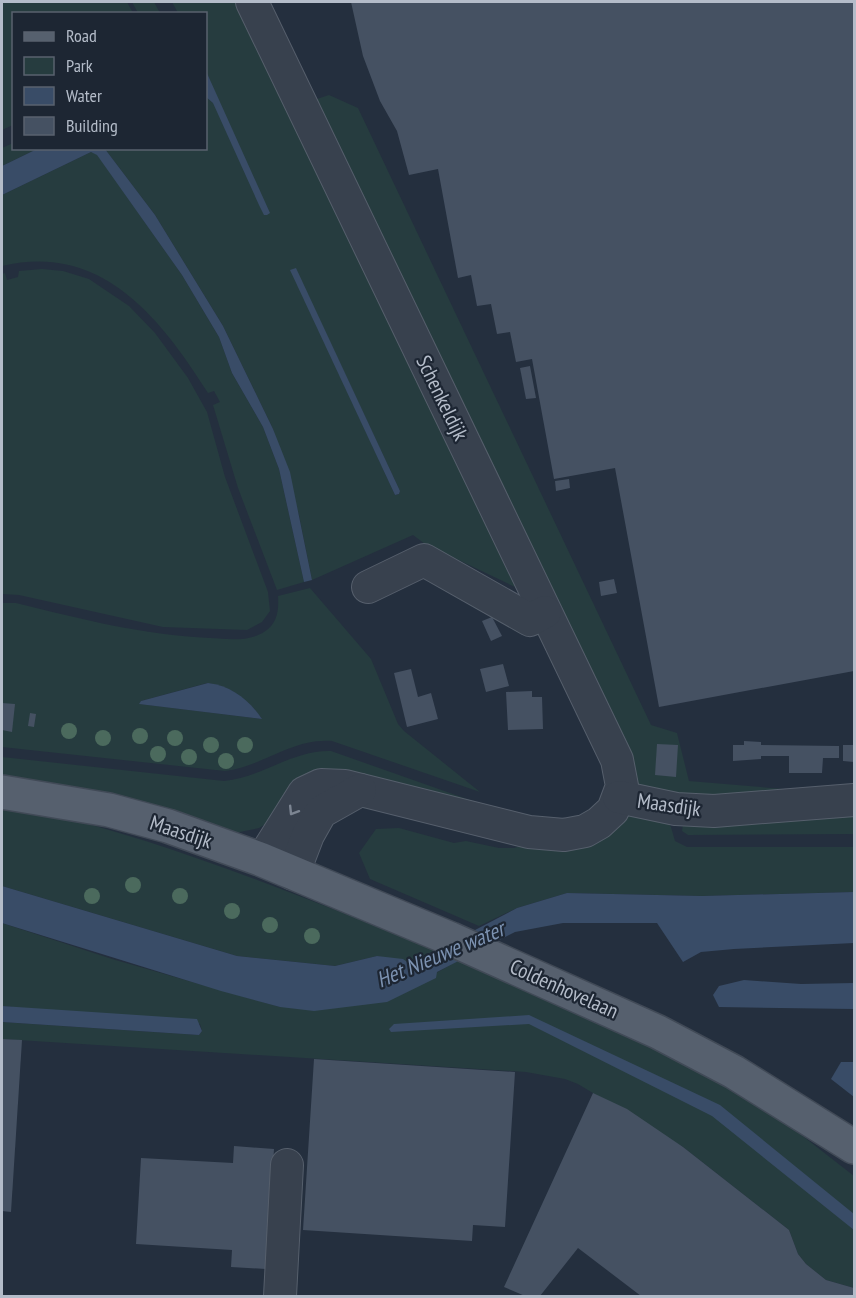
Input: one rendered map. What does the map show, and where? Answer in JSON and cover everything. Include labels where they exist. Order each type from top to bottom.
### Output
[{"type":"main road","name":"Maasdijk","points":[[2,792],[109,810],[168,826],[260,859]]},
{"type":"main road","name":"Coldenhovelaan","points":[[260,859],[466,945],[668,1037],[734,1072],[855,1147]]},
{"type":"street","name":"Schenkeldijk","points":[[252,2],[617,760],[622,786],[619,797]]},
{"type":"street","points":[[368,587],[424,560],[530,620],[545,612]]},
{"type":"street","name":"Maasdijk","points":[[260,859],[267,852],[304,793],[321,785],[345,786],[529,832],[564,835],[585,831],[599,823],[613,810],[619,797],[676,809],[714,811],[855,801]]},
{"type":"street","points":[[293,874],[308,835],[321,812],[360,790]]},
{"type":"street","points":[[280,1296],[287,1165]]},
{"type":"green space","points":[[2,2],[127,2],[132,12],[12,12],[12,125],[2,130]]},
{"type":"green space","points":[[132,2],[154,2],[159,12],[137,12]]},
{"type":"green space","points":[[172,2],[238,2],[515,587],[425,544],[413,535],[312,580],[299,515],[273,429],[223,326],[155,215],[106,150],[207,150],[207,98],[213,103],[215,93],[207,73],[207,12],[177,12]],"holes":[[[295,268],[400,491],[395,495],[338,371]]]},
{"type":"green space","points":[[329,95],[358,108],[651,725],[677,733],[689,781],[796,790],[691,801],[636,791],[633,764],[317,99]]},
{"type":"green space","points":[[12,143],[12,150],[35,150],[2,166],[2,148]]},
{"type":"green space","points":[[91,152],[97,154],[182,275],[219,337],[232,373],[263,427],[279,469],[304,582],[277,590],[238,488],[213,405],[220,402],[214,391],[208,393],[148,313],[124,292],[98,276],[69,265],[37,261],[2,266],[2,195]]},
{"type":"green space","points":[[42,269],[63,271],[89,279],[129,306],[155,333],[188,378],[207,412],[225,477],[268,592],[270,611],[262,622],[247,630],[163,627],[19,595],[2,594],[2,274],[5,273],[7,280],[18,277],[19,271]]},
{"type":"green space","points":[[310,588],[371,659],[398,724],[480,792],[332,741],[304,744],[253,764],[225,771],[2,747],[2,603],[16,603],[161,634],[238,639],[258,635],[272,625],[277,612],[278,596]],"holes":[[[207,683],[238,695],[251,705],[262,719],[140,704],[141,701]]]},
{"type":"green space","points":[[331,751],[484,805],[347,774],[259,828],[235,833],[2,778],[2,757],[224,781],[238,779],[303,755]]},
{"type":"green space","points":[[2,804],[58,816],[168,848],[437,949],[410,964],[377,956],[335,966],[237,956],[2,886]]},
{"type":"green space","points":[[854,807],[854,834],[688,835],[682,831],[683,824]]},
{"type":"green space","points":[[631,810],[662,813],[671,827],[675,841],[687,847],[854,847],[854,892],[702,896],[567,893],[517,908],[479,926],[370,879],[359,853],[376,829],[399,828],[454,843],[466,841],[499,848],[514,848]]},
{"type":"green space","points":[[2,923],[112,959],[280,1007],[436,973],[461,959],[605,1017],[777,1116],[854,1176],[854,1288],[826,1280],[806,1264],[798,1254],[789,1230],[683,1147],[578,1084],[565,1079],[526,1072],[2,1039],[2,1022],[199,1035],[202,1031],[200,1024],[2,1006]]},
{"type":"water","points":[[207,73],[270,213],[267,215],[264,215],[259,205],[213,103],[207,98]]},
{"type":"water","points":[[35,150],[106,150],[155,215],[223,326],[273,429],[290,472],[312,580],[304,582],[279,469],[263,427],[232,373],[219,337],[182,275],[97,155],[91,152],[2,195],[2,166]]},
{"type":"water","points":[[296,268],[400,491],[399,494],[395,495],[290,270]]},
{"type":"water","points":[[208,683],[225,687],[239,695],[262,719],[139,704],[141,701]]},
{"type":"water","name":"Het Nieuwe water","points":[[2,886],[237,956],[335,966],[377,956],[403,959],[410,964],[517,908],[567,893],[702,896],[854,892],[854,943],[701,952],[683,962],[657,923],[563,923],[515,932],[437,972],[436,978],[387,1002],[314,1011],[280,1007],[221,991],[2,923]]},
{"type":"water","points":[[744,980],[801,984],[854,983],[854,1009],[719,1007],[713,995],[719,986]]},
{"type":"water","points":[[2,1006],[197,1019],[202,1031],[199,1035],[2,1022]]},
{"type":"water","points":[[529,1015],[720,1105],[854,1214],[854,1230],[712,1116],[529,1024],[391,1032],[389,1029],[394,1024]]},
{"type":"water","points":[[841,1062],[854,1062],[854,1097],[831,1079]]},
{"type":"building","points":[[351,2],[854,2],[854,671],[659,707],[615,468],[554,479],[532,359],[516,362],[510,332],[497,334],[491,304],[477,306],[471,275],[458,278],[438,169],[409,175],[397,131],[380,101],[363,56]]},
{"type":"building","points":[[530,366],[536,398],[526,399],[520,368]]},
{"type":"building","points":[[569,479],[570,488],[556,491],[555,481]]},
{"type":"building","points":[[614,579],[617,593],[601,596],[599,582]]},
{"type":"building","points":[[492,617],[502,636],[491,641],[482,621]]},
{"type":"building","points":[[503,664],[509,686],[486,692],[480,669]]},
{"type":"building","points":[[411,669],[418,697],[431,693],[438,719],[407,727],[394,673]]},
{"type":"building","points":[[532,691],[532,697],[542,697],[543,729],[508,730],[506,692]]},
{"type":"building","points":[[2,703],[15,704],[12,732],[2,730]]},
{"type":"building","points":[[30,713],[36,714],[34,727],[28,726]]},
{"type":"building","points":[[744,741],[761,742],[761,745],[839,746],[839,758],[823,758],[822,773],[789,773],[789,756],[761,756],[761,759],[733,761],[733,745],[744,745]]},
{"type":"building","points":[[657,744],[678,745],[676,777],[655,775]]},
{"type":"building","points":[[843,745],[854,745],[854,762],[843,761]]},
{"type":"building","points":[[2,1039],[22,1040],[11,1212],[2,1211]]},
{"type":"building","points":[[314,1059],[515,1072],[505,1227],[473,1225],[472,1241],[303,1230]]},
{"type":"building","points":[[593,1093],[627,1109],[683,1147],[789,1230],[798,1254],[806,1264],[826,1280],[854,1288],[854,1296],[641,1296],[578,1248],[540,1296],[525,1296],[504,1287]]},
{"type":"building","points":[[234,1146],[274,1149],[266,1269],[231,1267],[232,1250],[136,1244],[141,1158],[233,1163]]}]
